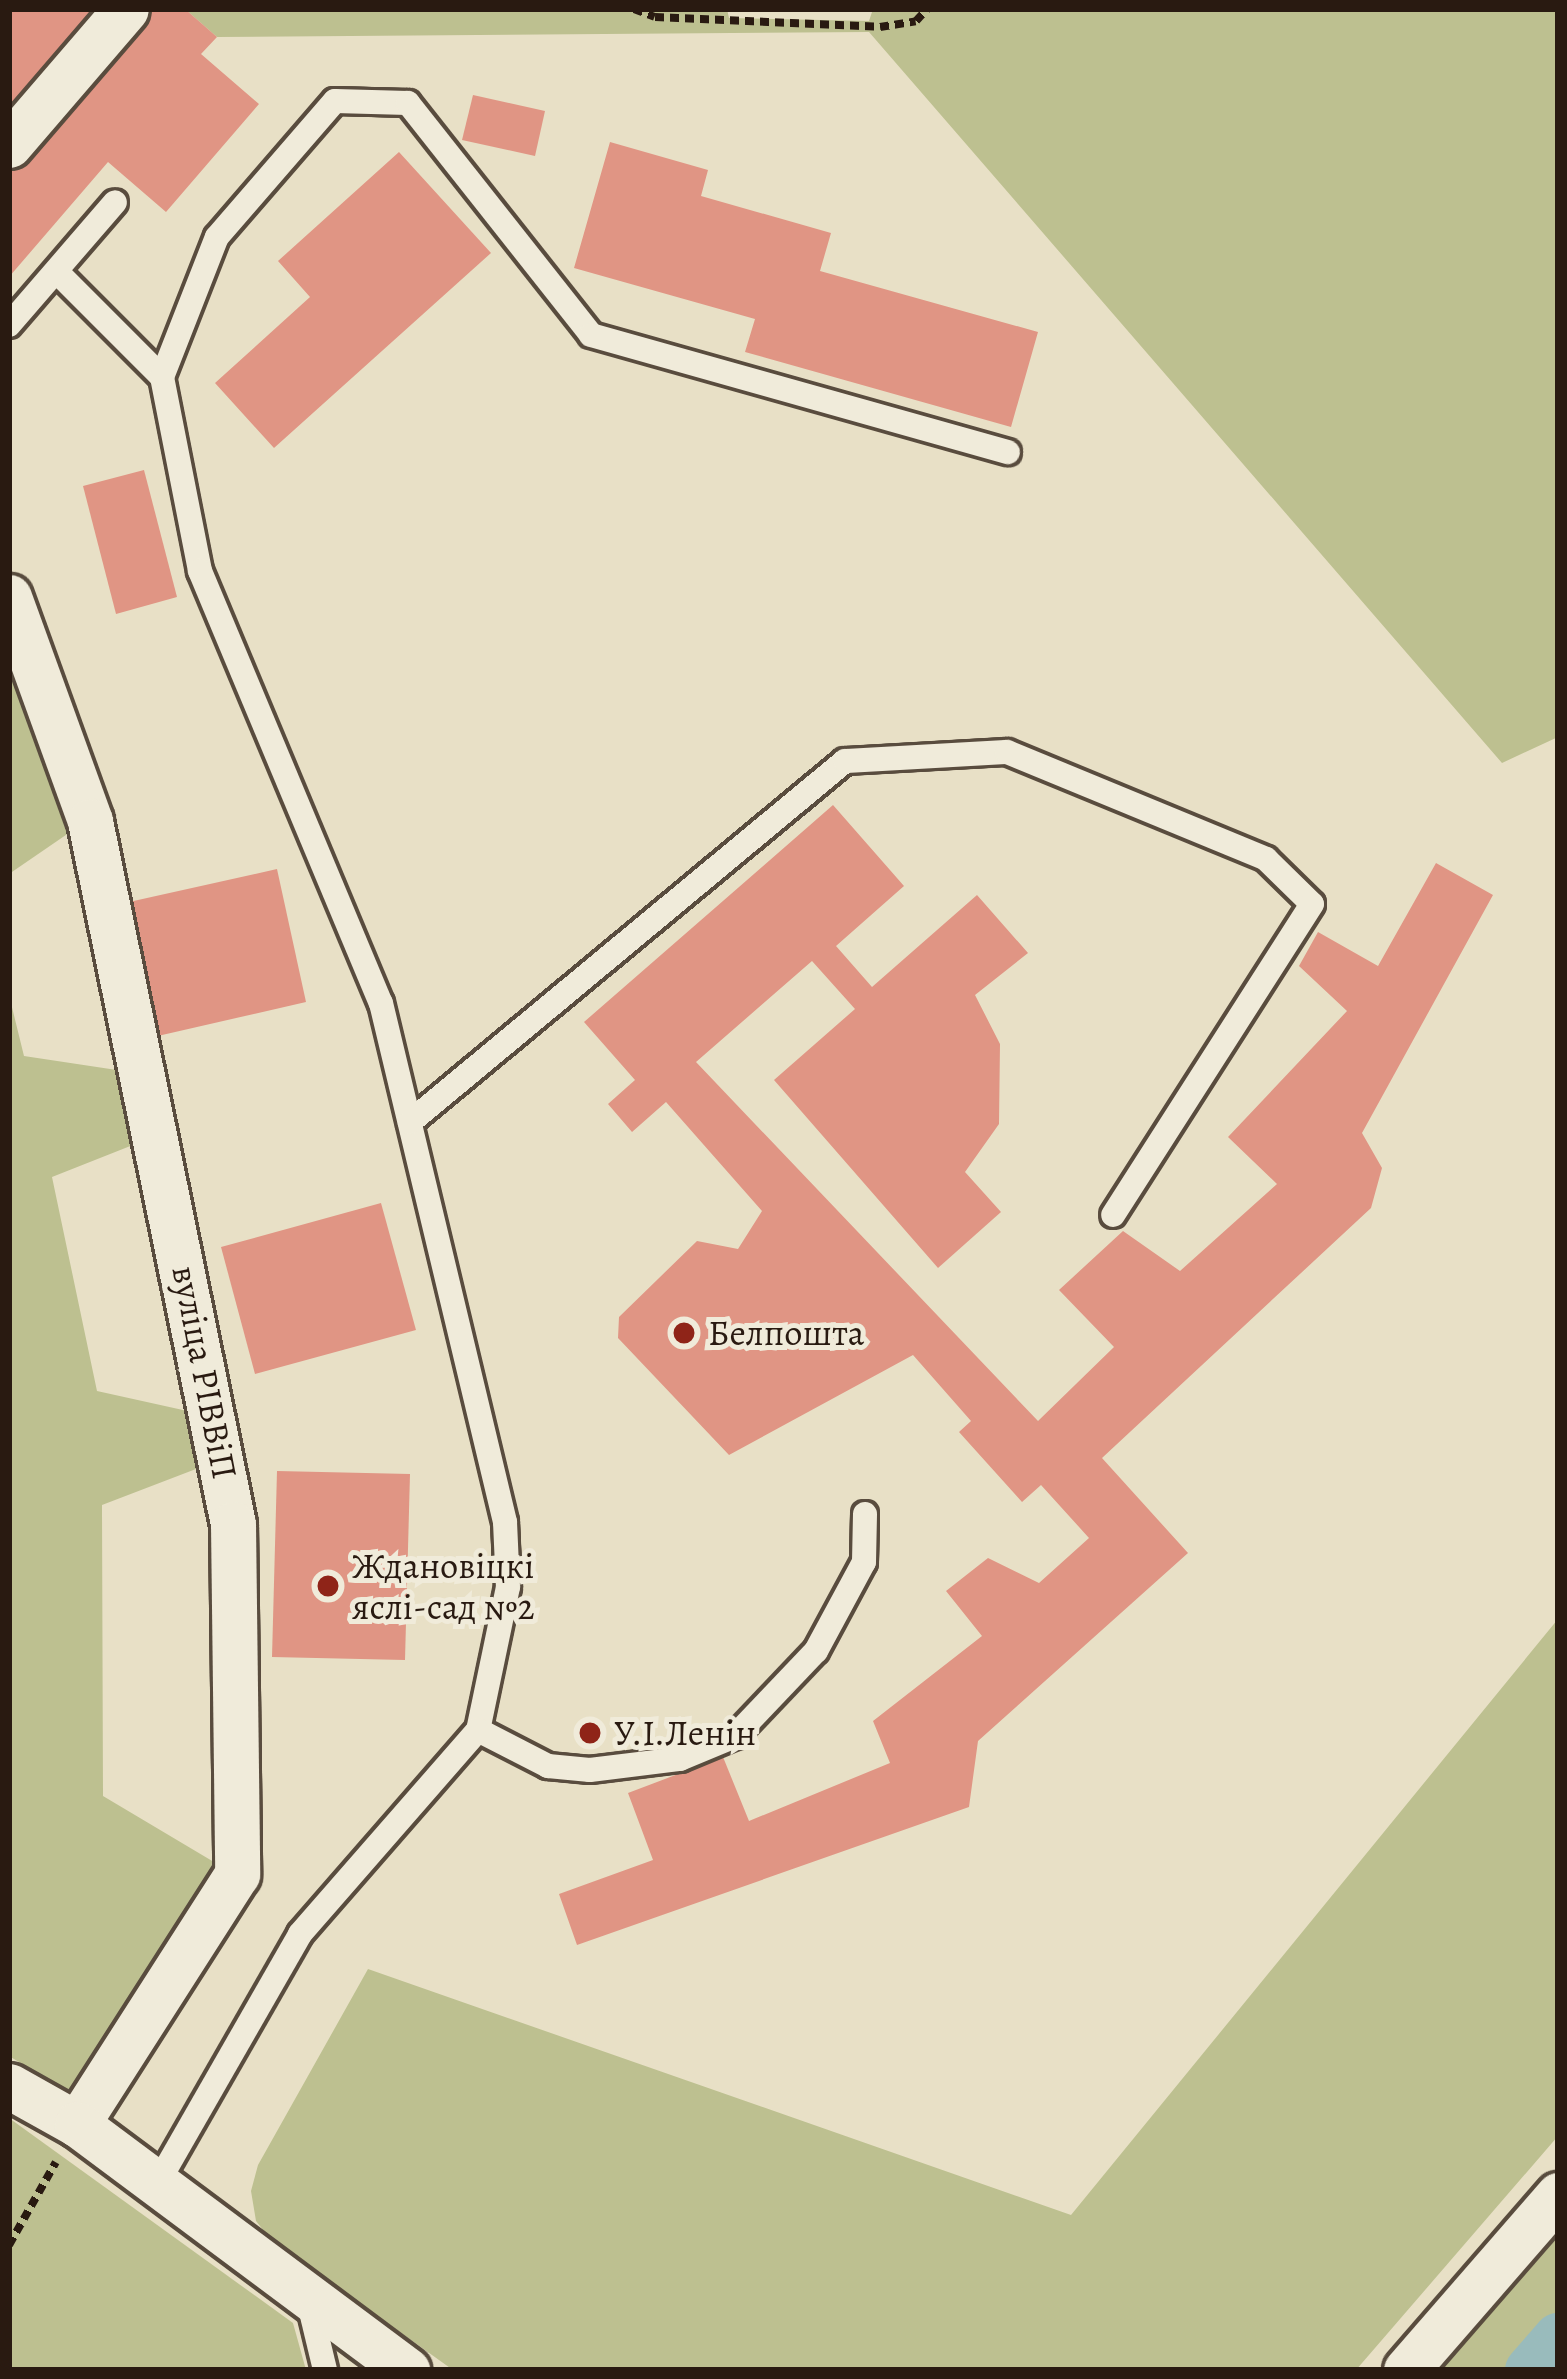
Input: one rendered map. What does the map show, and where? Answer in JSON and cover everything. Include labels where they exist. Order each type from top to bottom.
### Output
[{"type":"street","points":[[9,145],[126,9]]},
{"type":"street","name":"вуліца РІВВіП","points":[[9,597],[90,821],[233,1524],[237,1874],[77,2124]]},
{"type":"street","points":[[9,2086],[77,2124],[406,2370]]},
{"type":"street","points":[[1406,2370],[1558,2195]]},
{"type":"lane","points":[[157,2184],[300,1934],[478,1730],[502,1638],[505,1522],[381,1003],[200,571],[163,377],[217,236],[335,101],[408,103],[591,335],[1007,452]]},
{"type":"lane","points":[[9,325],[116,202]]},
{"type":"lane","points":[[57,272],[163,377]]},
{"type":"lane","points":[[410,1122],[845,761],[1007,752],[1266,859],[1312,904],[1113,1215]]},
{"type":"lane","points":[[478,1730],[548,1766],[590,1770],[680,1759],[735,1736],[816,1651],[864,1562],[865,1514]]},
{"type":"lane","points":[[308,2296],[325,2370]]},
{"type":"lane","points":[[349,2328],[374,2370]]},
{"type":"path","points":[[634,9],[655,17],[880,27],[916,21],[927,9]]},
{"type":"path","points":[[9,2245],[77,2124]]},
{"type":"green space","points":[[185,9],[727,9],[729,18],[869,21],[873,9],[1558,9],[1558,737],[1502,763],[869,32],[217,37]]},
{"type":"green space","points":[[9,610],[79,826],[9,874]]},
{"type":"green space","points":[[9,995],[24,1056],[130,1072],[143,1141],[52,1177],[97,1391],[201,1414],[209,1464],[102,1505],[103,1796],[224,1868],[80,2099],[9,2056]]},
{"type":"green space","points":[[1558,1619],[1558,2136],[1356,2370],[453,2370],[271,2240],[256,2221],[251,2191],[258,2165],[368,1969],[1071,2215]]},
{"type":"green space","points":[[9,2118],[293,2323],[306,2370],[9,2370]]},
{"type":"green space","points":[[1558,2229],[1558,2370],[1432,2370]]},
{"type":"building","points":[[9,9],[102,9],[9,117]]},
{"type":"building","points":[[150,9],[185,9],[217,37],[201,54],[259,104],[166,212],[108,162],[9,277],[9,172]]},
{"type":"building","points":[[473,95],[545,111],[535,156],[462,140]]},
{"type":"building","points":[[610,142],[708,170],[701,196],[831,233],[820,271],[1038,332],[1011,427],[745,352],[755,319],[574,268]]},
{"type":"building","points":[[399,152],[491,253],[274,448],[215,383],[310,297],[278,261]]},
{"type":"building","points":[[144,470],[177,597],[116,614],[83,486]]},
{"type":"building","points":[[833,805],[904,886],[836,946],[872,987],[977,895],[1028,953],[975,995],[1000,1044],[999,1124],[965,1172],[1001,1212],[938,1268],[774,1080],[855,1009],[812,961],[696,1062],[1038,1421],[1114,1347],[1059,1290],[1123,1231],[1180,1271],[1277,1184],[1228,1137],[1347,1011],[1299,966],[1318,932],[1378,966],[1436,863],[1493,895],[1362,1133],[1382,1168],[1371,1208],[1102,1458],[1188,1553],[978,1741],[969,1807],[577,1945],[559,1894],[653,1860],[628,1793],[723,1757],[749,1821],[890,1763],[873,1721],[982,1636],[946,1591],[988,1558],[1039,1583],[1089,1538],[1041,1485],[1022,1502],[959,1432],[971,1421],[913,1355],[729,1455],[618,1338],[619,1317],[697,1241],[738,1249],[762,1211],[666,1102],[632,1132],[608,1104],[635,1080],[584,1022]]},
{"type":"building","points":[[277,869],[306,1002],[149,1038],[120,904]]},
{"type":"building","points":[[381,1203],[416,1330],[255,1374],[221,1247]]},
{"type":"building","points":[[277,1471],[410,1474],[405,1660],[272,1657]]},
{"type":"waterway","points":[[1530,2370],[1558,2338]]},
{"type":"place","name":"Белпошта","points":[[684,1333]]},
{"type":"place","name":"Ждановіцкі яслі-сад №2","points":[[328,1586]]},
{"type":"place","name":"У.І.Ленін","points":[[590,1733]]}]
